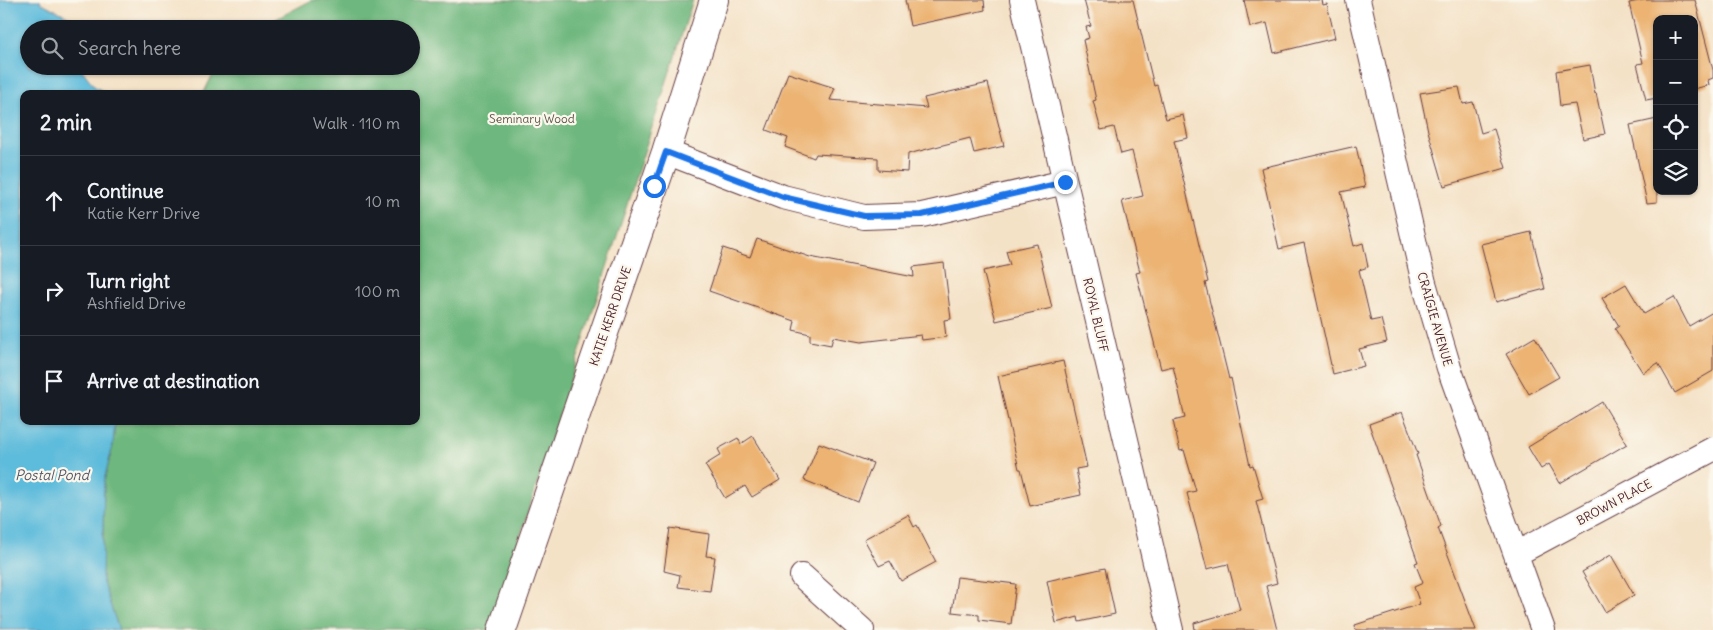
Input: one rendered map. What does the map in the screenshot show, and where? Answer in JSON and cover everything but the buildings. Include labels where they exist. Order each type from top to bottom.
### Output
[{"type":"street","name":"KATIE KERR DRIVE","points":[[502,630],[666,152],[714,0]]},
{"type":"street","name":"ROYAL BLUFF","points":[[1022,0],[1171,630]]},
{"type":"street","name":"CRAIGIE AVENUE","points":[[1358,0],[1424,283],[1449,368],[1543,630]]},
{"type":"street","points":[[666,152],[783,197],[864,216],[922,215],[1065,182]]},
{"type":"street","name":"BROWN PLACE","points":[[1516,554],[1713,449]]},
{"type":"street","points":[[802,576],[862,630]]},
{"type":"green space","name":"Seminary Wood","points":[[312,0],[693,0],[490,630],[119,630],[102,580],[104,481],[113,445],[115,425],[420,425],[420,90],[205,90],[212,75],[420,75],[420,20],[274,20]]},
{"type":"water","name":"Postal Pond","points":[[0,0],[41,0],[40,2],[75,20],[20,20],[20,75],[86,75],[95,87],[101,90],[20,90],[20,425],[115,425],[113,445],[104,481],[102,580],[119,630],[0,630]]},
{"type":"route","points":[[654,186],[666,152],[783,197],[864,216],[922,215],[1065,182]]}]
